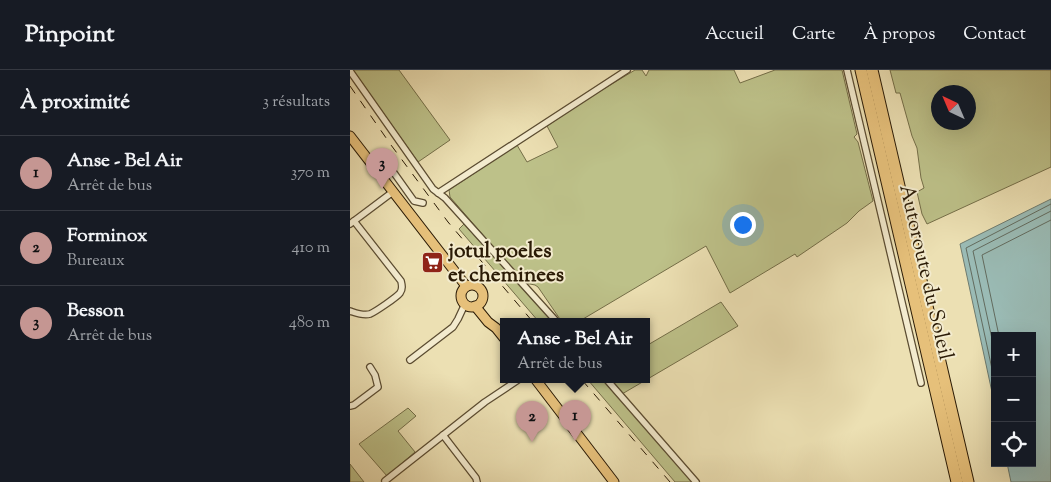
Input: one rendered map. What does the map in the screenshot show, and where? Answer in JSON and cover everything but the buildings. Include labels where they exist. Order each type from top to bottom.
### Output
[{"type":"highway","name":"Autoroute du Soleil","points":[[861,70],[957,482]]},
{"type":"highway","name":"Autoroute du Soleil","points":[[872,70],[968,482]]},
{"type":"main road","points":[[350,136],[464,288]]},
{"type":"main road","points":[[350,142],[456,281],[464,288]]},
{"type":"main road","points":[[474,284],[481,288],[484,295],[478,304],[468,306],[465,304],[461,298],[464,288],[474,284]]},
{"type":"main road","points":[[478,304],[492,319],[500,333]]},
{"type":"main road","points":[[538,383],[613,481]]},
{"type":"street","points":[[438,193],[627,70]]},
{"type":"street","points":[[847,70],[921,383]]},
{"type":"street","points":[[350,71],[433,189],[445,198],[553,318]]},
{"type":"street","points":[[371,163],[382,156],[414,201],[423,203]]},
{"type":"street","points":[[350,311],[360,315],[369,314],[400,292],[402,287],[401,281],[352,222],[390,194]]},
{"type":"street","points":[[410,360],[453,327],[465,304]]},
{"type":"street","points":[[350,406],[378,387],[375,375],[370,367]]},
{"type":"street","points":[[385,481],[485,402],[514,383]]},
{"type":"street","points":[[610,383],[696,482]]},
{"type":"street","points":[[443,435],[476,478],[477,482]]},
{"type":"green space","points":[[353,70],[399,70],[450,140],[418,162]]},
{"type":"green space","points":[[635,70],[642,70],[646,76],[649,70],[734,70],[740,83],[775,70],[842,70],[857,134],[854,137],[858,142],[873,201],[847,223],[797,257],[795,254],[730,293],[706,246],[585,318],[559,318],[538,287],[525,283],[450,197],[449,190],[517,145],[527,162],[558,147],[547,126]]},
{"type":"green space","points":[[890,70],[1051,70],[1051,167],[927,224],[922,214],[917,192],[924,188],[917,148],[900,93],[896,93]]},
{"type":"green space","points":[[464,224],[549,318],[536,318],[459,229]]},
{"type":"green space","points":[[721,302],[738,326],[650,378],[650,344]]},
{"type":"green space","points":[[591,383],[608,383],[694,482],[675,482]]},
{"type":"green space","points":[[613,383],[641,383],[622,394]]},
{"type":"green space","points":[[408,408],[416,416],[398,431],[415,452],[387,476],[359,444]]},
{"type":"green space","points":[[350,464],[364,482],[350,482]]},
{"type":"water","points":[[1051,199],[1051,482],[1011,482],[1008,467],[1036,467],[1036,332],[991,332],[991,387],[960,244]]},
{"type":"railway","points":[[350,86],[448,222],[530,318]]},
{"type":"railway","points":[[585,383],[670,482]]},
{"type":"place","name":"Besson","points":[[382,189]]},
{"type":"place","name":"jotul poeles et cheminees","points":[[432,262]]},
{"type":"place","name":"Anse - Bel Air","points":[[575,441]]},
{"type":"place","name":"Forminox","points":[[532,442]]}]
